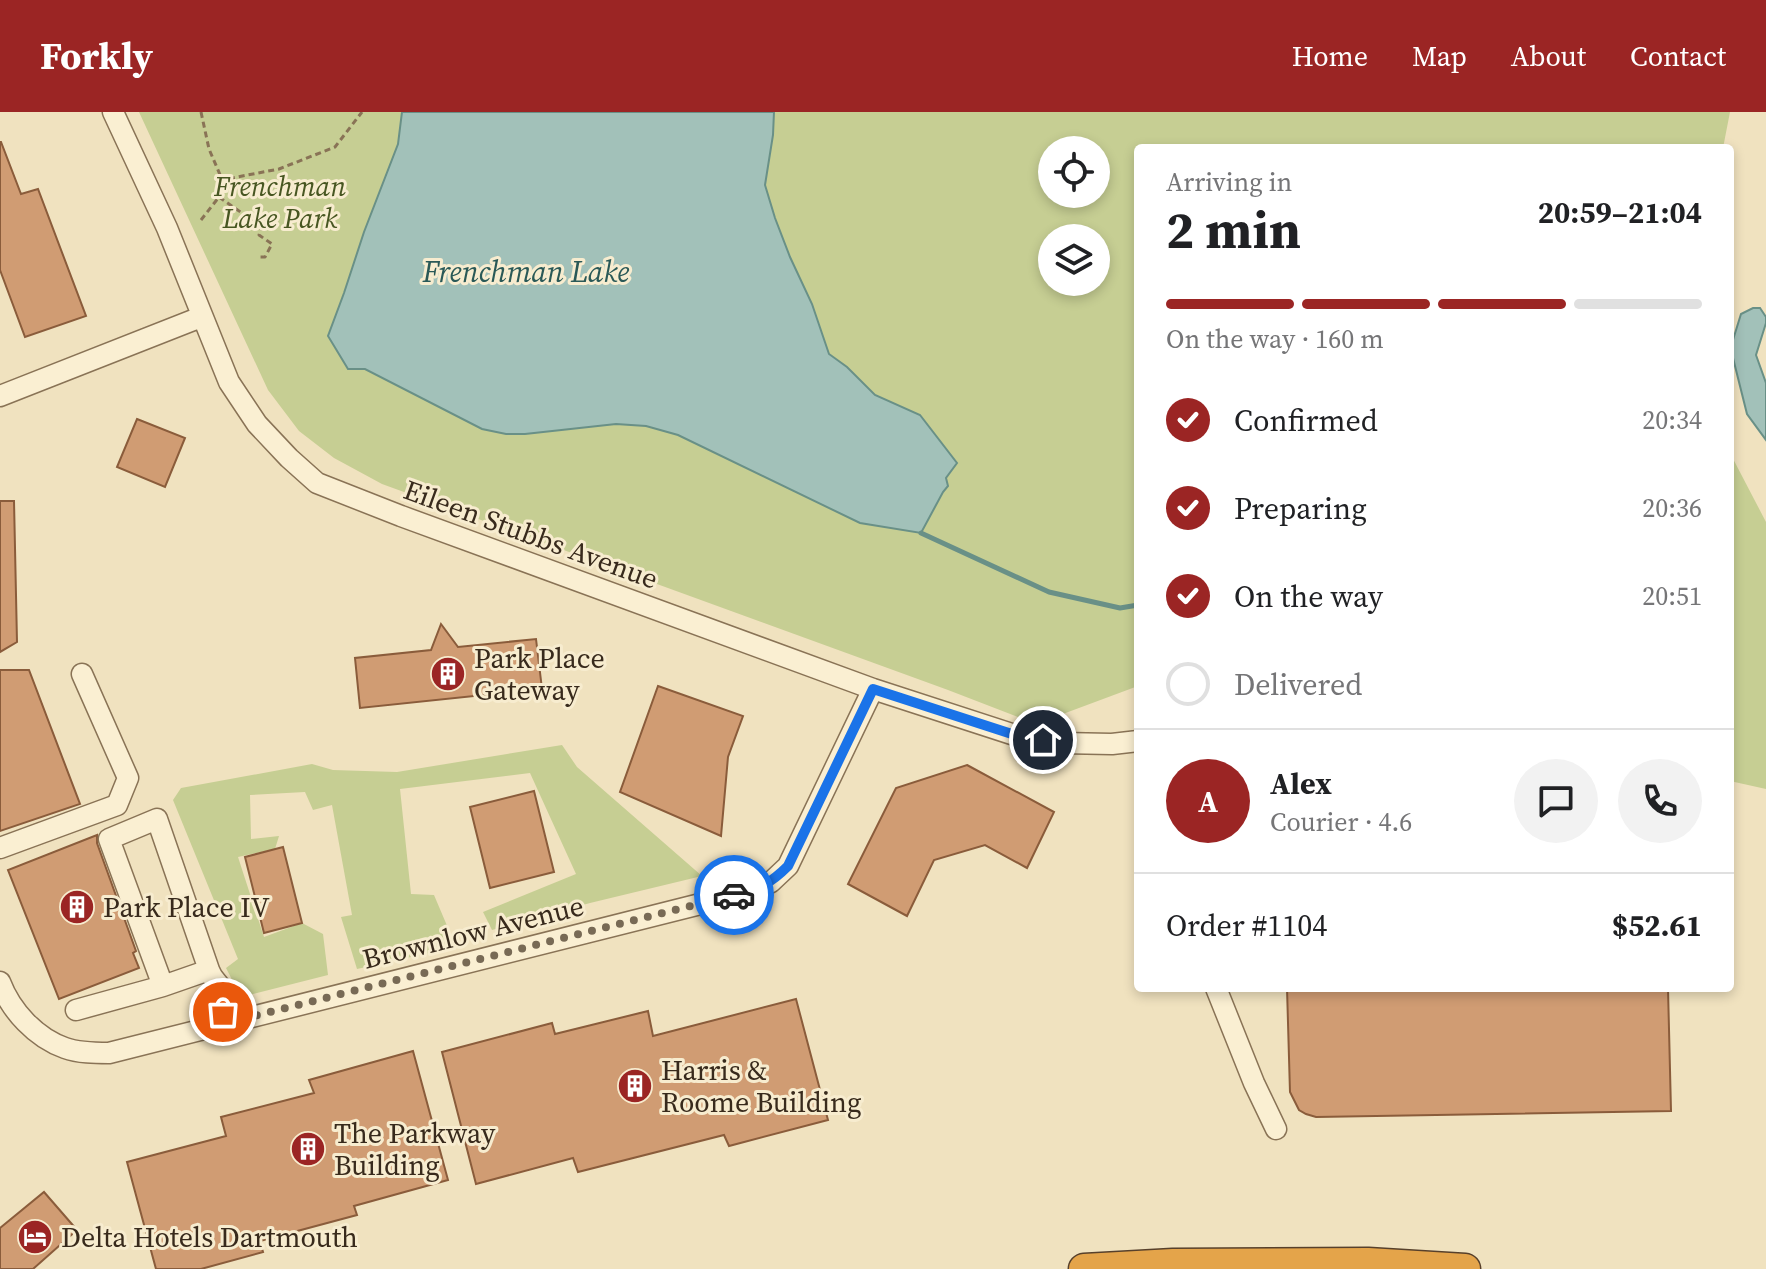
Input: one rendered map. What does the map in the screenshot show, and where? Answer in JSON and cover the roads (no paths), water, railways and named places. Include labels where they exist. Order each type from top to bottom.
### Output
[{"type":"highway","points":[[1084,1269],[1173,1264],[1368,1263],[1465,1269]]},
{"type":"street","name":"Eileen Stubbs Avenue","points":[[113,112],[167,228],[229,382],[257,424],[317,483],[873,689],[1024,738],[1074,743],[1134,741]]},
{"type":"street","points":[[0,396],[201,317]]},
{"type":"street","points":[[0,848],[117,805],[128,778],[82,674]]},
{"type":"street","name":"Brownlow Avenue","points":[[0,982],[5,997],[35,1031],[64,1048],[86,1053],[109,1053],[225,1018],[756,890],[771,882],[788,866],[873,689]]},
{"type":"street","points":[[163,986],[109,839],[157,819],[210,975],[221,988],[226,1005],[225,1018]]},
{"type":"street","points":[[76,1010],[210,975]]},
{"type":"street","points":[[1218,992],[1276,1129]]},
{"type":"water","name":"Frenchman Lake","points":[[402,112],[774,112],[765,185],[829,354],[875,395],[920,415],[957,463],[946,478],[948,486],[921,533],[860,523],[678,435],[646,426],[616,424],[506,434],[482,429],[365,369],[348,369],[328,336],[398,144]]},
{"type":"water","points":[[1760,308],[1766,317],[1756,355],[1766,383],[1766,440],[1747,414],[1734,362],[1734,337],[1741,314]]},
{"type":"waterway","points":[[921,533],[1049,592],[1120,608],[1134,606]]},
{"type":"place","name":"Park Place Gateway","points":[[448,674]]},
{"type":"place","name":"Park Place IV","points":[[77,907]]},
{"type":"place","name":"Harris & Roome Building","points":[[635,1086]]},
{"type":"place","name":"The Parkway Building","points":[[308,1149]]},
{"type":"place","name":"Delta Hotels Dartmouth","points":[[35,1237]]},
{"type":"park label","name":"Frenchman Lake Park","points":[[280,202]]}]
